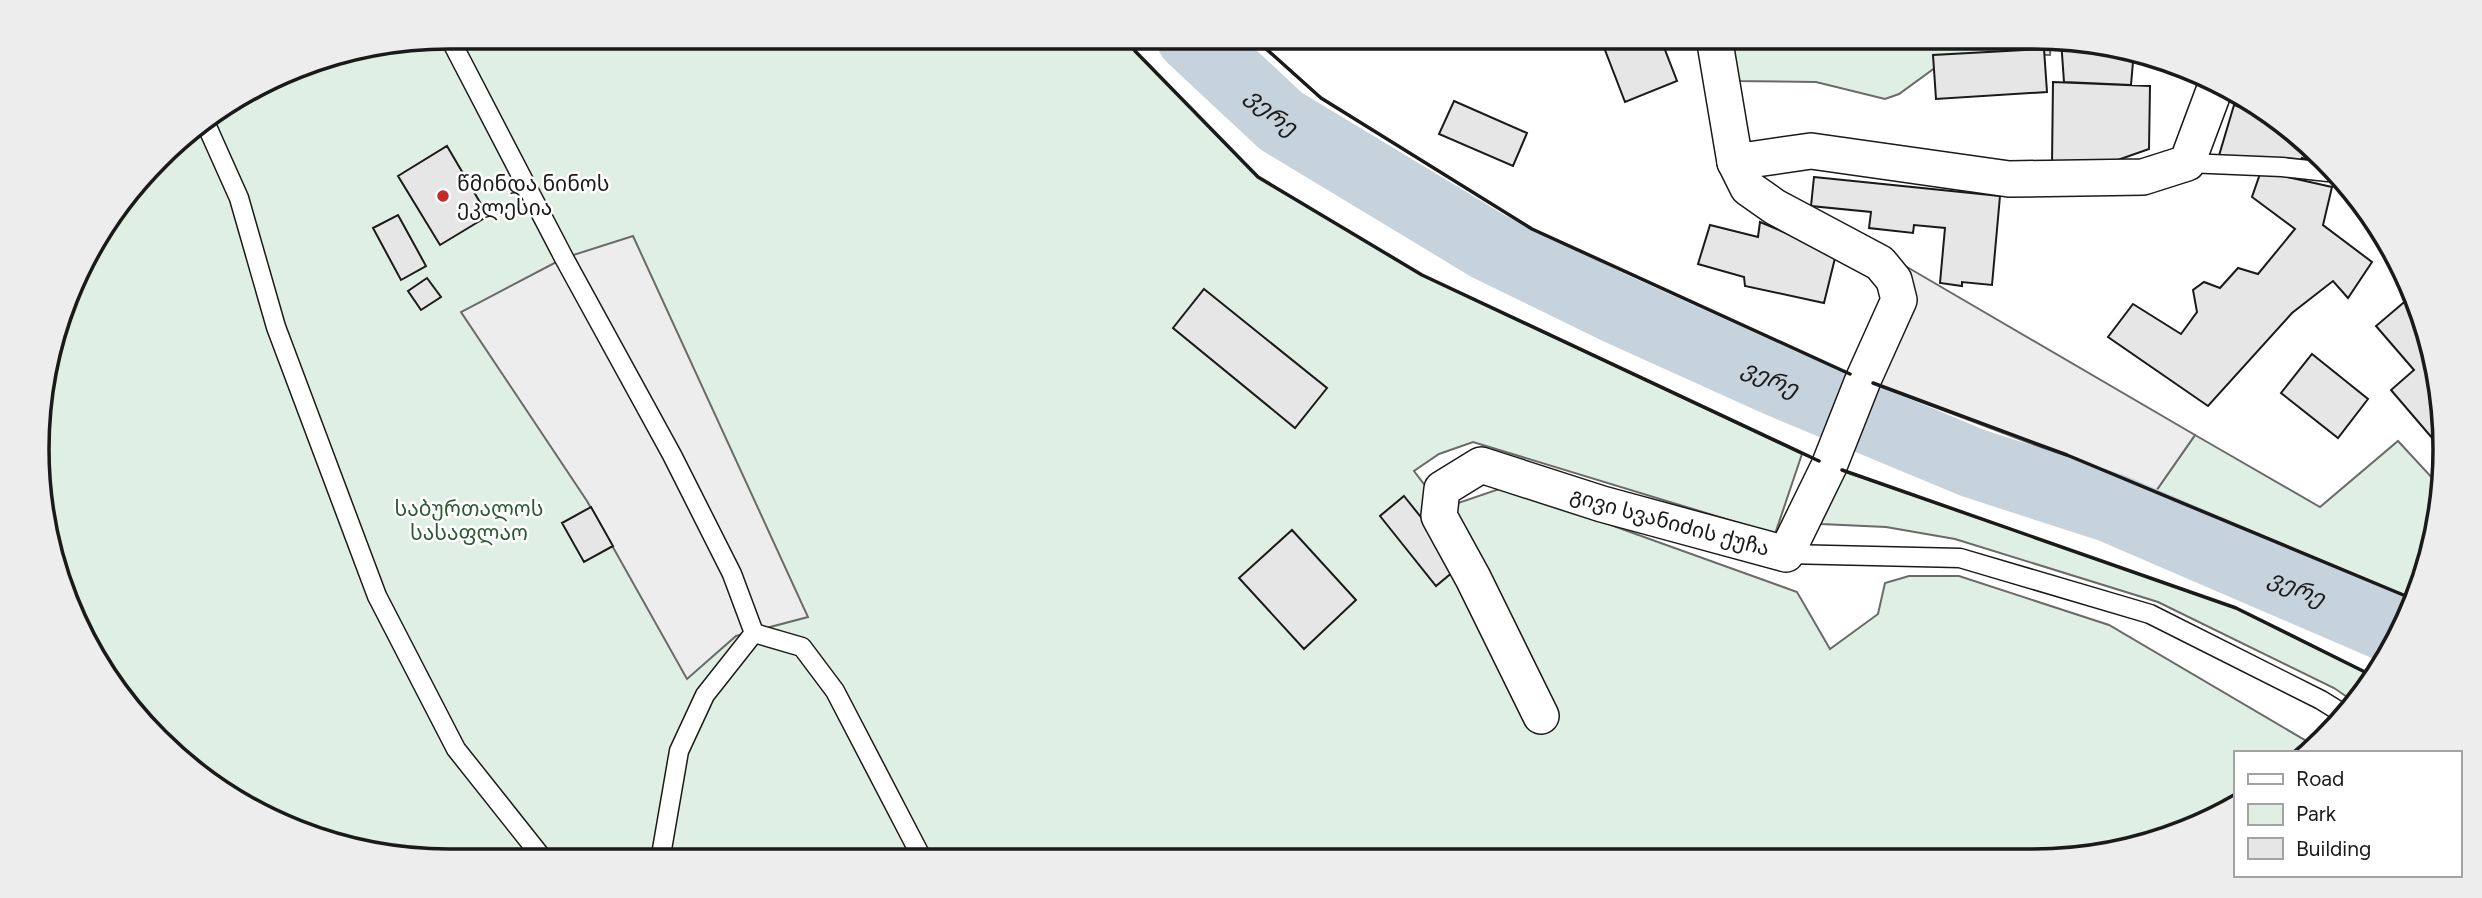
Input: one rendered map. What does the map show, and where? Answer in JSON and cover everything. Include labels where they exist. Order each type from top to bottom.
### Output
[{"type":"street","name":"გივი სვანიძის ქუჩა","points":[[1541,716],[1473,578],[1438,516],[1442,489],[1481,465],[1602,504],[1786,554],[1829,466],[1899,300],[1894,280],[1880,263],[1775,207],[1748,188],[1735,162],[1716,49]]},
{"type":"street","points":[[1735,162],[1811,151],[2009,179],[2143,177],[2187,163],[2214,92]]},
{"type":"lane","points":[[455,49],[564,258],[672,456],[732,574],[754,633]]},
{"type":"lane","points":[[208,130],[239,198],[276,327],[377,596],[456,749],[535,849]]},
{"type":"lane","points":[[2187,163],[2321,171]]},
{"type":"lane","points":[[1786,554],[1960,558],[2150,614],[2337,710]]},
{"type":"lane","points":[[754,633],[802,647],[827,680],[917,849]]},
{"type":"lane","points":[[662,849],[679,751],[705,695],[754,633]]},
{"type":"green space","name":"საბურთალოს სასაფლაო","points":[[449,49],[1132,49],[1258,177],[1422,275],[1802,454],[1775,534],[1473,442],[1439,454],[1414,471],[1449,517],[1458,503],[1505,487],[1797,592],[1830,649],[1878,614],[1885,583],[1909,576],[1959,576],[2109,625],[2306,741],[2296,751],[2234,751],[2234,794],[2186,819],[2111,841],[2059,848],[449,849],[397,846],[320,828],[249,795],[185,750],[132,693],[90,626],[70,578],[63,553],[52,501],[50,475],[52,397],[63,345],[79,296],[116,227],[148,185],[185,148],[227,116],[272,90],[320,70],[397,52]]},
{"type":"green space","points":[[1728,49],[2050,50],[2050,55],[1971,53],[1939,65],[1899,94],[1885,99],[1816,82],[1732,81]]},
{"type":"green space","points":[[2195,435],[2320,507],[2398,441],[2432,477],[2425,527],[2405,596],[2156,491]]},
{"type":"green space","points":[[1829,466],[2236,608],[2365,672],[2347,697],[2334,688],[2158,602],[1955,539],[1886,527],[1821,524]]},
{"type":"shaded area","points":[[633,236],[808,617],[736,636],[687,679],[587,501],[461,312],[564,258]]},
{"type":"shaded area","points":[[1907,267],[2195,435],[2156,491],[1863,380],[1899,300]]},
{"type":"building","points":[[1605,49],[1665,49],[1677,81],[1625,102]]},
{"type":"building","points":[[2044,49],[2047,92],[1936,99],[1933,55]]},
{"type":"building","points":[[2062,50],[2133,62],[2131,85],[2064,82]]},
{"type":"building","points":[[2053,82],[2150,86],[2149,149],[2095,168],[2052,164]]},
{"type":"building","points":[[1454,101],[1527,133],[1513,166],[1439,134]]},
{"type":"building","points":[[2234,105],[2277,132],[2310,160],[2302,158],[2295,168],[2218,159]]},
{"type":"building","name":"წმინდა ნინოს ეკლესია","points":[[447,146],[488,216],[440,245],[398,176]]},
{"type":"building","points":[[2261,171],[2332,187],[2323,225],[2372,262],[2348,298],[2333,281],[2292,313],[2208,406],[2108,337],[2133,304],[2181,334],[2197,312],[2193,290],[2204,282],[2220,288],[2238,268],[2258,274],[2295,229],[2252,197]]},
{"type":"building","points":[[1814,177],[2000,196],[1992,285],[1962,282],[1962,286],[1940,283],[1945,228],[1914,225],[1913,233],[1869,228],[1871,212],[1811,206]]},
{"type":"building","points":[[398,215],[426,266],[401,280],[373,228]]},
{"type":"building","points":[[1760,222],[1836,254],[1824,303],[1745,286],[1744,277],[1698,264],[1710,225],[1758,237]]},
{"type":"building","points":[[427,278],[441,297],[421,310],[408,291]]},
{"type":"building","points":[[1204,289],[1327,388],[1295,428],[1173,328]]},
{"type":"building","points":[[2405,301],[2425,371],[2433,439],[2391,390],[2414,370],[2376,326]]},
{"type":"building","points":[[2312,354],[2368,399],[2338,438],[2281,393]]},
{"type":"building","points":[[1404,496],[1460,566],[1436,586],[1380,516]]},
{"type":"building","points":[[591,507],[613,546],[584,562],[562,523]]},
{"type":"building","points":[[1292,530],[1356,600],[1304,649],[1239,578]]},
{"type":"waterway","name":"ვერე","points":[[1204,49],[1281,121],[1488,246],[1615,308],[1781,383],[1973,463],[2112,508],[2391,628]]},
{"type":"wall","points":[[1266,49],[1321,98],[1532,229],[1850,374]]},
{"type":"wall","points":[[1135,51],[1258,177],[1422,275],[1819,461]]},
{"type":"wall","points":[[1873,383],[2067,455],[2405,596]]},
{"type":"wall","points":[[1842,470],[2236,608],[2365,672]]},
{"type":"place","name":"წმინდა ნინოს ეკლესია","points":[[443,196]]}]
